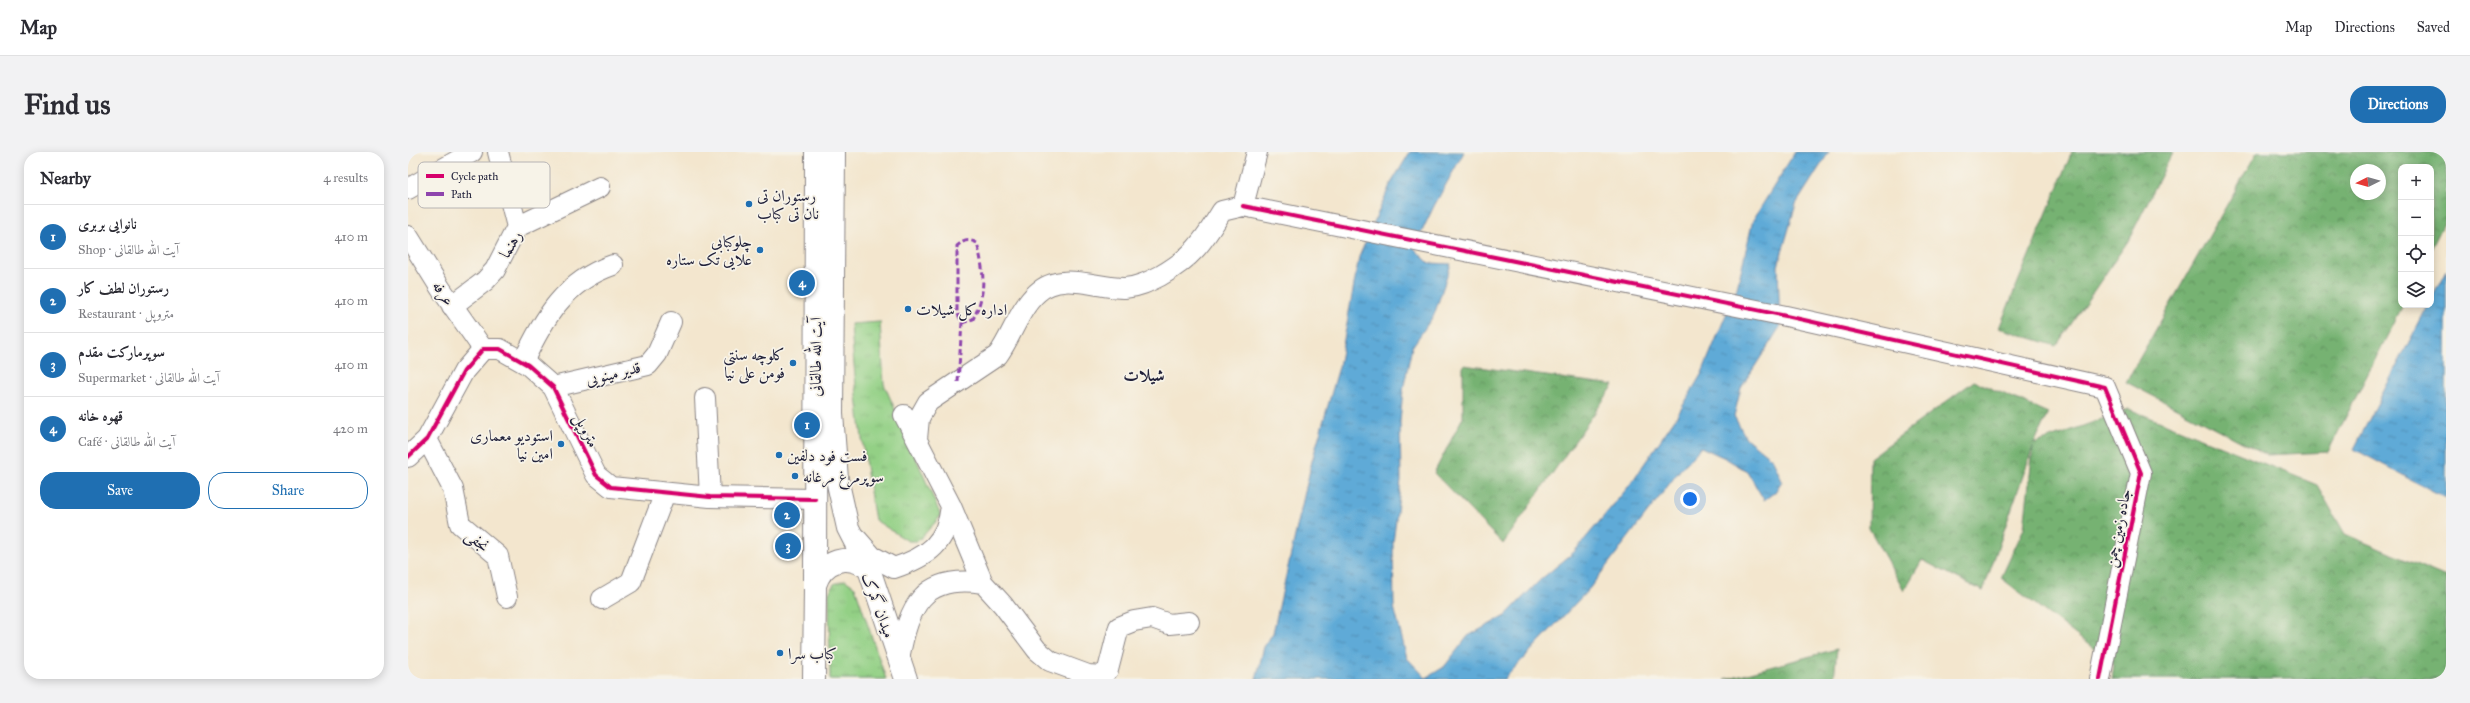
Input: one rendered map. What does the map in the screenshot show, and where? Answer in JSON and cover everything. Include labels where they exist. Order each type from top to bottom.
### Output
[{"type":"main road","name":"آیت الله طالقانی","points":[[815,585],[816,152]]},
{"type":"main road","name":"آیت الله طالقانی","points":[[834,152],[832,414],[837,479],[848,528],[869,569]]},
{"type":"main road","points":[[816,534],[821,541],[826,542],[835,537],[838,532],[842,504]]},
{"type":"main road","name":"میدان گمرک","points":[[815,585],[818,578],[827,566],[841,560],[856,561],[869,569],[902,669]]},
{"type":"main road","points":[[814,679],[815,585]]},
{"type":"street","points":[[455,162],[472,152]]},
{"type":"street","points":[[498,152],[501,162]]},
{"type":"street","points":[[917,439],[919,418],[928,402],[998,355],[1006,344],[1022,313],[1037,292],[1055,284],[1081,281],[1109,287],[1141,286],[1187,259],[1204,239],[1222,211],[1243,206],[1257,152]]},
{"type":"street","points":[[408,189],[418,183]]},
{"type":"street","name":"رهنما","points":[[452,306],[485,281],[495,270],[517,227],[600,187]]},
{"type":"street","name":"جاده زمین چمن","points":[[1243,206],[1354,227],[1786,316],[2105,387],[2141,473],[2100,679]]},
{"type":"street","points":[[512,208],[517,227]]},
{"type":"street","name":"عرفه","points":[[408,236],[452,306],[483,350]]},
{"type":"street","points":[[523,362],[540,325],[558,302],[579,283],[596,271],[613,265]]},
{"type":"street","name":"قدیر مینویی","points":[[553,387],[648,364],[657,354],[671,322]]},
{"type":"street","name":"متروپل","points":[[483,350],[500,349],[523,362],[553,387],[596,475],[611,487],[710,497],[815,499]]},
{"type":"street","points":[[408,457],[427,439],[464,371],[483,350]]},
{"type":"street","points":[[705,398],[710,497]]},
{"type":"street","points":[[904,415],[951,506],[983,583],[1003,604],[1037,650],[1050,661],[1088,675],[1102,676],[1107,674],[1119,627],[1134,621],[1152,618],[1169,624],[1189,622]]},
{"type":"street","name":"نجفی","points":[[427,439],[453,489],[460,524],[498,556],[507,597]]},
{"type":"street","points":[[602,599],[631,582],[665,493]]},
{"type":"street","points":[[848,528],[872,556],[894,568],[914,562],[939,544],[950,520],[951,506]]},
{"type":"street","points":[[902,669],[903,636],[912,610],[924,595],[950,581],[962,580],[983,583]]},
{"type":"green space","points":[[2072,152],[2173,152],[2128,241],[2056,346],[1999,328]]},
{"type":"green space","points":[[2257,152],[2446,152],[2446,219],[2434,243],[2434,164],[2398,164],[2398,308],[2401,308],[2328,452],[2267,455],[2126,382]]},
{"type":"green space","points":[[880,322],[884,384],[941,516],[918,541],[908,541],[875,520],[863,447],[857,398],[851,324]]},
{"type":"green space","points":[[1463,365],[1614,385],[1503,544],[1434,473],[1463,417]]},
{"type":"green space","points":[[1974,381],[2048,413],[2034,444],[2129,409],[2317,485],[2345,534],[2446,577],[2446,679],[2112,679],[2114,664],[2001,578],[2024,528],[2033,447],[1983,591],[1922,560],[1904,591],[1869,528],[1870,458]]},
{"type":"green space","points":[[845,580],[855,587],[886,679],[830,679],[829,593],[834,584]]},
{"type":"green space","points":[[1837,649],[1834,679],[1725,679]]},
{"type":"water","points":[[1410,152],[1464,152],[1434,206],[1414,248],[1429,263],[1451,264],[1434,315],[1412,347],[1403,390],[1400,421],[1401,480],[1393,543],[1394,607],[1407,658],[1426,678],[1444,667],[1468,636],[1505,616],[1540,580],[1574,552],[1629,486],[1677,416],[1702,373],[1737,288],[1753,220],[1795,152],[1829,152],[1796,204],[1778,266],[1780,327],[1741,388],[1734,416],[1746,438],[1773,460],[1782,481],[1775,492],[1764,500],[1747,471],[1725,458],[1701,447],[1680,470],[1589,589],[1504,679],[1256,679],[1264,647],[1273,633],[1312,461],[1339,367],[1359,257],[1390,185]]},
{"type":"water","points":[[2446,271],[2446,498],[2354,449],[2426,308],[2434,308],[2434,294]]},
{"type":"marked path","points":[[958,382],[962,323],[957,312],[957,246],[964,241],[971,241],[977,243],[983,272],[982,291],[981,300],[973,319],[962,323]]},
{"type":"cycle path","points":[[1243,206],[1786,316],[2105,387],[2141,473],[2100,679]]},
{"type":"cycle path","points":[[408,457],[427,439],[464,371],[483,349],[500,349],[528,365],[553,387],[596,475],[611,487],[710,497],[815,499]]},
{"type":"place","name":"رستوران تی نان تی کباب","points":[[749,204]]},
{"type":"place","name":"چلوکبابی علایی تک ستاره","points":[[760,250]]},
{"type":"place","name":"قهوه خانه","points":[[802,283]]},
{"type":"place","name":"اداره کل شیلات","points":[[908,309]]},
{"type":"place","name":"کلوچه سنتی فومن علی نیا","points":[[793,363]]},
{"type":"place","name":"نانوایی بربری","points":[[807,425]]},
{"type":"place","name":"استودیو معماری امین نیا","points":[[561,444]]},
{"type":"place","name":"فست فود دلفین","points":[[779,455]]},
{"type":"place","name":"سوپرمرغ مرغانه","points":[[795,476]]},
{"type":"place","name":"رستوران لطف کار","points":[[787,515]]},
{"type":"place","name":"سوپرمارکت مقدم","points":[[788,546]]},
{"type":"place","name":"کباب سرا","points":[[780,653]]},
{"type":"district","name":"شیلات","points":[[1144,375]]}]
